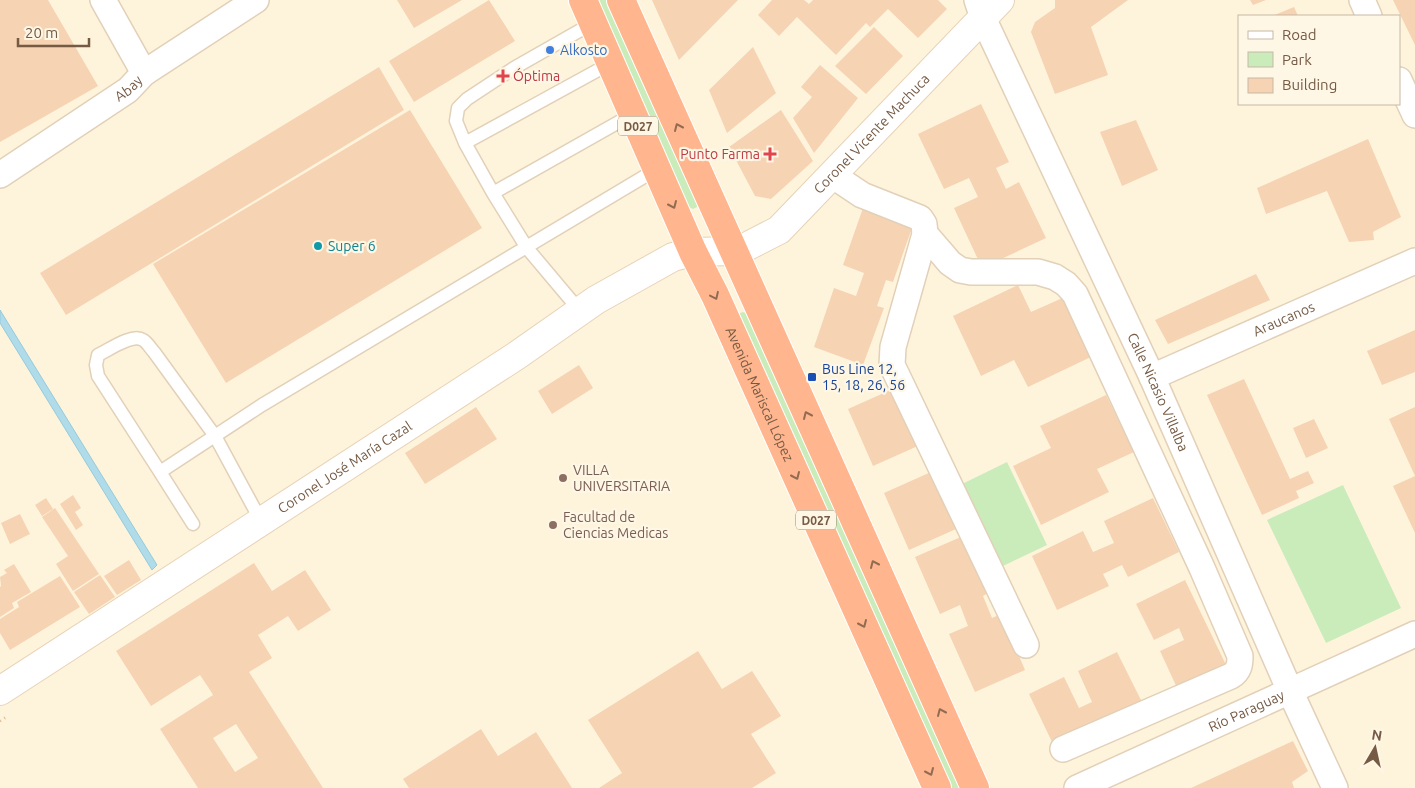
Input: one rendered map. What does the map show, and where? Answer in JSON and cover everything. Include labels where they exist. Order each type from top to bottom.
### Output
[{"type":"highway","name":"D027","points":[[621,0],[975,788]]},
{"type":"highway","name":"Avenida Mariscal López","points":[[588,12],[693,252],[715,296],[937,788]]},
{"type":"street","points":[[102,0],[144,73]]},
{"type":"street","name":"Abay","points":[[0,175],[128,90],[144,73],[256,0]]},
{"type":"street","points":[[1362,0],[1369,15]]},
{"type":"street","name":"Coronel Vicente Machuca","points":[[733,251],[744,248],[779,230],[987,6]]},
{"type":"street","name":"Calle Nicasio Villalba","points":[[987,6],[1290,691],[1335,788]]},
{"type":"street","points":[[1400,82],[1415,114]]},
{"type":"street","points":[[832,175],[862,195],[920,218],[924,224],[925,234],[892,347],[892,365],[1026,645]]},
{"type":"street","points":[[925,234],[950,263],[960,270],[971,272],[1038,272],[1055,277],[1066,284],[1075,294],[1202,568],[1240,656],[1240,665],[1237,672],[1231,676],[1063,750]]},
{"type":"street","name":"Coronel José María Cazal","points":[[3,696],[261,521],[516,356],[596,300],[673,257],[693,252],[733,251]]},
{"type":"street","name":"Araucanos","points":[[1152,377],[1415,261]]},
{"type":"street","name":"Río Paraguay","points":[[1077,788],[1415,634]]},
{"type":"lane","points":[[580,311],[526,248],[465,143],[456,121],[458,108],[467,99],[514,68],[588,12]]},
{"type":"lane","points":[[465,143],[610,63]]},
{"type":"lane","points":[[493,193],[633,114]]},
{"type":"lane","points":[[160,472],[262,405],[657,170]]},
{"type":"lane","points":[[193,524],[98,376],[96,365],[98,355],[126,340],[135,338],[143,340],[154,352],[215,436],[261,521]]},
{"type":"path","points":[[0,721],[3,696]]},
{"type":"green space","points":[[597,0],[608,0],[698,202],[697,207],[693,209],[689,207]]},
{"type":"green space","points":[[740,313],[748,314],[962,788],[952,788],[739,317]]},
{"type":"green space","points":[[1007,462],[1047,545],[1001,567],[960,485]]},
{"type":"green space","points":[[1343,485],[1401,608],[1326,643],[1267,520]]},
{"type":"water","points":[[0,310],[157,565],[152,570],[0,323]]},
{"type":"building","points":[[0,0],[48,0],[98,86],[0,142]]},
{"type":"building","points":[[397,0],[462,0],[414,28]]},
{"type":"building","points":[[489,0],[515,41],[414,102],[389,61]]},
{"type":"building","points":[[652,0],[738,0],[679,60]]},
{"type":"building","points":[[772,0],[804,0],[809,4],[813,0],[938,0],[947,9],[918,38],[888,9],[870,27],[866,23],[836,55],[797,17],[779,36],[758,15]]},
{"type":"building","points":[[1055,0],[1128,0],[1091,27],[1108,75],[1055,94],[1031,32],[1035,22],[1055,8]]},
{"type":"building","points":[[1250,0],[1266,0],[1253,5]]},
{"type":"building","points":[[1393,0],[1415,0],[1415,45]]},
{"type":"building","points":[[1294,7],[1298,15],[1274,15]]},
{"type":"building","points":[[874,27],[903,56],[866,94],[835,66]]},
{"type":"building","points":[[753,47],[776,93],[727,133],[709,90]]},
{"type":"building","points":[[820,65],[858,98],[814,153],[793,118],[812,97],[801,87]]},
{"type":"building","points":[[379,67],[404,110],[66,315],[40,273]]},
{"type":"building","points":[[981,104],[1009,162],[996,168],[1006,189],[1019,182],[1046,238],[982,268],[954,208],[978,197],[969,178],[944,189],[918,134]]},
{"type":"building","name":"Super 6","points":[[410,110],[482,228],[226,383],[153,264]]},
{"type":"building","name":"Punto Farma","points":[[781,110],[813,161],[771,199],[755,196],[729,147]]},
{"type":"building","points":[[1136,120],[1158,170],[1122,186],[1100,132]]},
{"type":"building","points":[[1368,139],[1401,217],[1373,232],[1374,240],[1349,242],[1327,191],[1266,214],[1257,188]]},
{"type":"building","points":[[863,208],[913,225],[893,282],[886,280],[877,306],[884,308],[863,365],[814,347],[834,288],[856,296],[864,273],[843,265]]},
{"type":"building","points":[[1256,274],[1270,300],[1168,344],[1155,320]]},
{"type":"building","points":[[1018,285],[1031,312],[1067,296],[1095,355],[1028,387],[1014,360],[981,376],[953,316]]},
{"type":"building","points":[[1415,330],[1415,372],[1382,385],[1367,351]]},
{"type":"building","points":[[579,365],[593,388],[552,414],[538,391]]},
{"type":"building","points":[[1244,379],[1290,479],[1308,471],[1314,483],[1296,491],[1299,498],[1262,515],[1207,395]]},
{"type":"building","points":[[895,388],[920,445],[873,466],[848,409]]},
{"type":"building","points":[[1106,395],[1134,452],[1097,469],[1109,492],[1041,525],[1013,466],[1051,448],[1040,426]]},
{"type":"building","points":[[476,407],[497,439],[425,484],[405,453]]},
{"type":"building","points":[[1415,407],[1415,476],[1389,419]]},
{"type":"building","points":[[1314,419],[1328,448],[1306,458],[1293,428]]},
{"type":"building","points":[[931,472],[956,529],[909,550],[884,493]]},
{"type":"building","points":[[1415,476],[1415,533],[1393,486]]},
{"type":"building","points":[[73,495],[81,508],[75,512],[83,525],[76,530],[60,504]]},
{"type":"building","points":[[46,498],[53,509],[42,516],[35,505]]},
{"type":"building","points":[[1153,498],[1179,552],[1128,577],[1122,565],[1103,574],[1109,586],[1057,610],[1032,556],[1083,531],[1093,552],[1114,543],[1104,521]]},
{"type":"building","points":[[55,508],[99,574],[73,591],[56,564],[68,556],[42,517]]},
{"type":"building","points":[[20,514],[30,534],[10,544],[1,523]]},
{"type":"building","points":[[963,536],[988,593],[983,596],[992,618],[1001,614],[1025,670],[975,692],[949,634],[968,626],[960,605],[940,614],[915,557]]},
{"type":"building","points":[[129,560],[141,580],[117,595],[104,576]]},
{"type":"building","points":[[254,563],[272,591],[305,570],[331,610],[298,631],[288,616],[258,635],[272,658],[249,672],[323,788],[198,788],[160,729],[213,695],[200,675],[151,706],[116,651]],"holes":[[[236,724],[258,758],[235,772],[213,738]]]},
{"type":"building","points":[[14,564],[31,592],[12,603],[14,608],[0,617],[0,577],[7,573],[4,570]]},
{"type":"building","points":[[100,575],[115,597],[89,614],[74,592]]},
{"type":"building","points":[[60,576],[80,607],[10,650],[0,633],[0,619],[19,607],[17,602]]},
{"type":"building","points":[[1185,580],[1228,669],[1179,692],[1160,651],[1184,640],[1179,628],[1154,640],[1136,604]]},
{"type":"building","points":[[698,651],[722,689],[752,671],[781,716],[751,734],[776,773],[752,788],[599,788],[622,773],[588,720]]},
{"type":"building","points":[[1117,652],[1142,702],[1053,744],[1029,694],[1064,677],[1079,708],[1092,702],[1078,671]]},
{"type":"building","points":[[481,729],[498,756],[536,732],[572,788],[409,788],[403,779]]},
{"type":"building","points":[[1293,741],[1308,771],[1292,782],[1294,788],[1191,788]]},
{"type":"place","name":"Alkosto","points":[[550,50]]},
{"type":"place","name":"Óptima","points":[[503,76]]},
{"type":"place","name":"Punto Farma","points":[[770,154]]},
{"type":"place","name":"Super 6","points":[[318,246]]},
{"type":"place","name":"Bus Line 12, 15, 18, 26, 56","points":[[812,377]]},
{"type":"place","name":"VILLA UNIVERSITARIA","points":[[563,478]]},
{"type":"place","name":"Facultad de Ciencias Medicas","points":[[553,525]]}]
